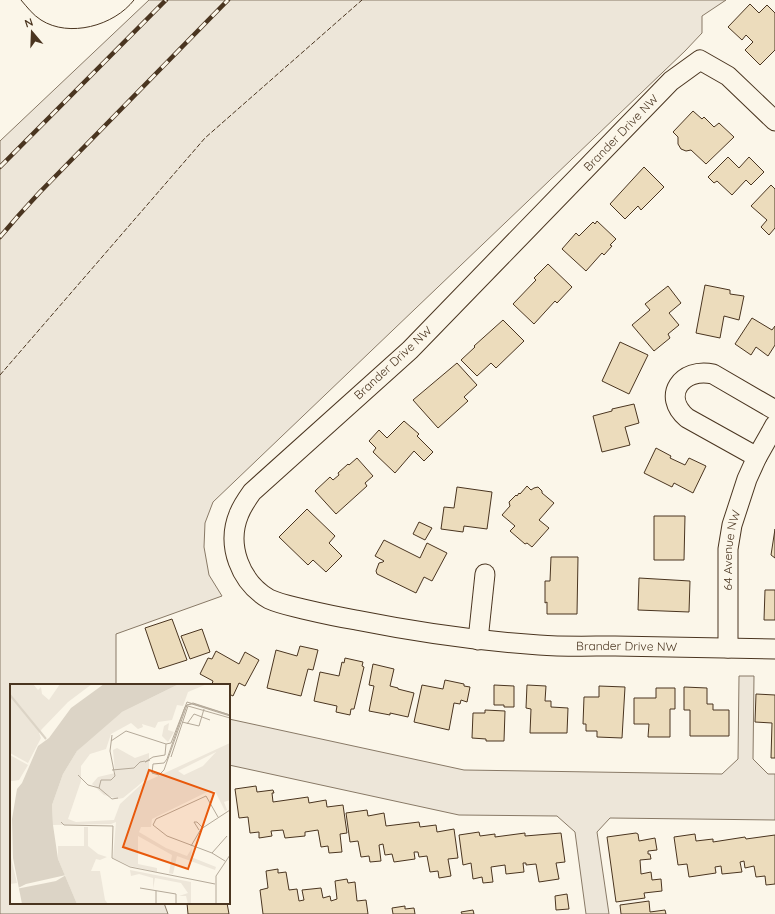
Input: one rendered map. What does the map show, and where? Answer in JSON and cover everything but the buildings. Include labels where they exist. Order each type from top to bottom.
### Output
[{"type":"street","name":"Brander Drive NW","points":[[775,121],[728,76],[700,60],[671,81],[410,350],[252,492],[244,502],[238,514],[234,540],[235,553],[239,565],[248,581],[271,600],[282,604],[380,625],[478,640],[540,646],[775,648]]},
{"type":"street","points":[[757,457],[687,418],[678,409],[676,403],[676,389],[686,377],[699,372],[713,374],[775,410]]},
{"type":"street","name":"64 Avenue NW","points":[[728,648],[728,549],[739,502],[747,479],[757,457],[775,425]]},
{"type":"street","points":[[478,640],[485,574]]},
{"type":"shaded area","points":[[149,0],[726,0],[702,16],[702,33],[685,51],[213,502],[205,523],[204,547],[209,575],[222,596],[116,634],[116,684],[10,684],[10,904],[164,904],[168,914],[0,914],[0,141]]},
{"type":"shaded area","points":[[739,676],[754,676],[753,759],[768,774],[775,774],[775,820],[610,818],[597,832],[609,914],[586,914],[575,832],[557,816],[459,815],[230,765],[230,719],[464,770],[722,774],[738,759]]},
{"type":"tram line","points":[[21,0],[41,20],[52,25],[65,28],[90,26],[103,22],[115,17],[134,0]]},
{"type":"railway","points":[[0,167],[166,0]]},
{"type":"railway","points":[[0,237],[40,192],[228,0]]},
{"type":"fence","points":[[0,375],[205,138],[362,0]]}]
